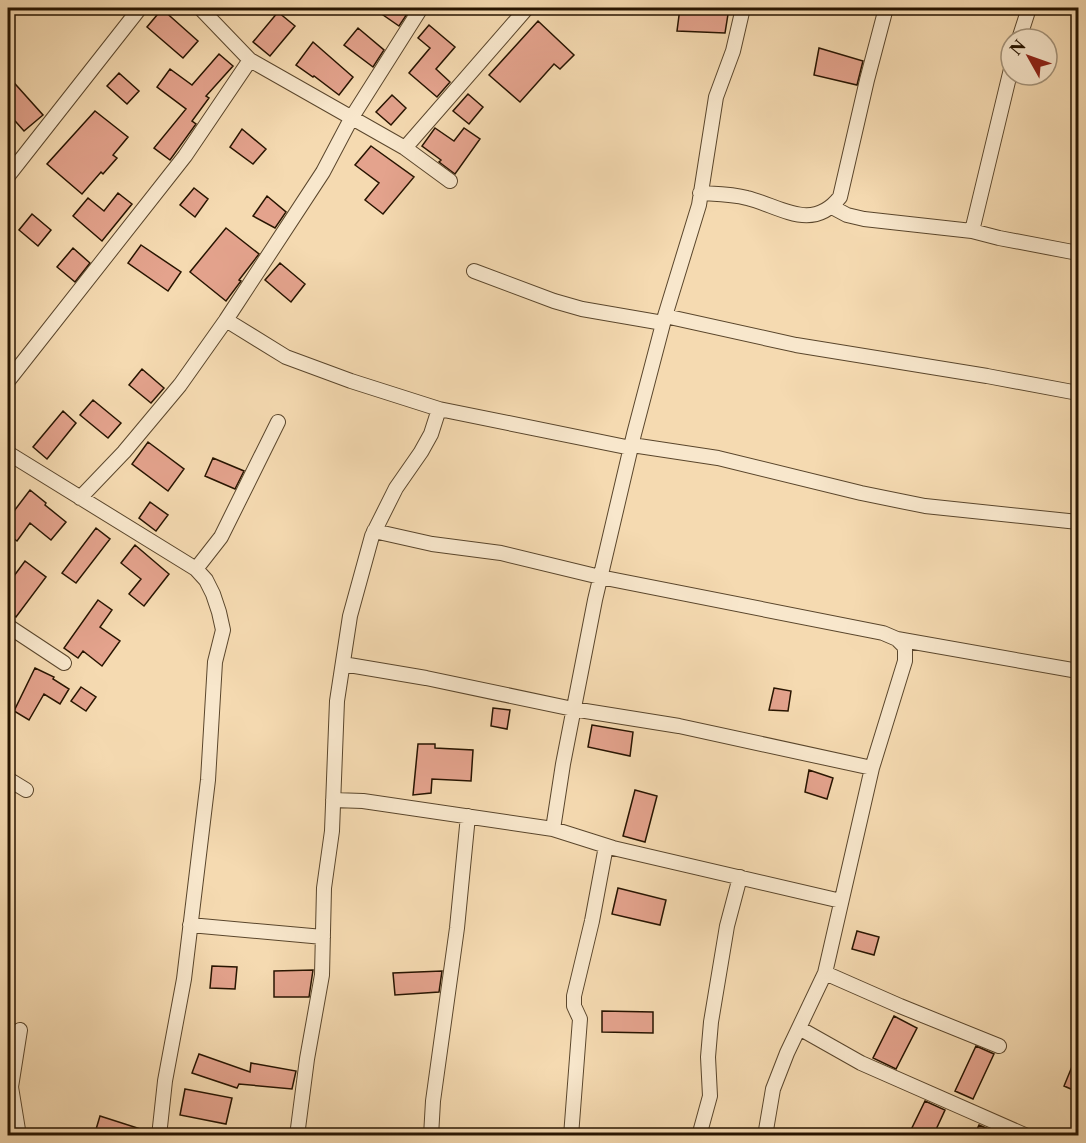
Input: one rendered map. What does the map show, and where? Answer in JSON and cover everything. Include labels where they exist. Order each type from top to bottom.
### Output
[{"type":"street","points":[[8,176],[140,8]]},
{"type":"street","points":[[200,8],[250,60],[405,148],[450,181]]},
{"type":"street","points":[[80,498],[124,452],[180,385],[226,320],[323,172],[352,117],[421,8]]},
{"type":"street","points":[[405,148],[527,8]]},
{"type":"street","points":[[553,829],[573,710],[600,577],[664,320],[691,234],[716,97],[733,51],[743,8]]},
{"type":"street","points":[[700,192],[746,198],[788,213],[807,216],[821,213],[832,207],[840,197],[886,8]]},
{"type":"street","points":[[1023,27],[1029,8]]},
{"type":"street","points":[[8,381],[185,156],[250,60]]},
{"type":"street","points":[[972,231],[1007,87]]},
{"type":"street","points":[[832,207],[847,215],[864,219],[972,231],[1078,253]]},
{"type":"street","points":[[474,271],[582,309],[664,320],[1078,393]]},
{"type":"street","points":[[226,320],[286,357],[351,381],[440,409],[631,446],[718,458],[925,506],[1078,522]]},
{"type":"street","points":[[297,1136],[307,1059],[322,975],[324,888],[332,831],[337,701],[350,616],[363,563],[374,531],[396,488],[421,452],[440,409]]},
{"type":"street","points":[[196,569],[221,537],[278,422]]},
{"type":"street","points":[[8,453],[196,569],[206,580],[213,594],[223,630],[215,662],[208,780],[190,925],[165,1081],[159,1136]]},
{"type":"street","points":[[374,531],[432,544],[501,554],[600,577],[883,633],[897,639],[1078,670]]},
{"type":"street","points":[[8,626],[64,663]]},
{"type":"street","points":[[765,1136],[773,1089],[825,973],[872,768],[905,661],[905,647],[897,639]]},
{"type":"street","points":[[343,664],[426,678],[573,710],[679,726],[872,768]]},
{"type":"street","points":[[8,779],[26,790]]},
{"type":"street","points":[[333,800],[363,801],[553,829],[606,846],[841,901]]},
{"type":"street","points":[[431,1136],[457,928],[468,816]]},
{"type":"street","points":[[571,1136],[580,1019],[574,1006],[574,996],[592,921],[606,846]]},
{"type":"street","points":[[699,1136],[710,1096],[708,1057],[711,1022],[727,926],[740,877]]},
{"type":"street","points":[[190,925],[323,937]]},
{"type":"street","points":[[825,973],[999,1046]]},
{"type":"street","points":[[799,1028],[861,1063],[1027,1136]]},
{"type":"street","points":[[20,1030],[11,1087],[20,1136]]},
{"type":"building","points":[[373,8],[411,8],[399,26]]},
{"type":"building","points":[[680,8],[729,8],[725,33],[677,31]]},
{"type":"building","points":[[162,9],[198,41],[183,58],[147,27]]},
{"type":"building","points":[[278,12],[295,26],[270,56],[253,42]]},
{"type":"building","points":[[538,21],[574,55],[560,69],[554,64],[520,102],[489,75]]},
{"type":"building","points":[[429,25],[455,47],[436,69],[450,82],[437,97],[409,73],[430,48],[418,38]]},
{"type":"building","points":[[358,28],[384,50],[373,67],[344,45]]},
{"type":"building","points":[[313,42],[353,77],[339,95],[296,65]]},
{"type":"building","points":[[819,48],[863,61],[857,85],[814,75]]},
{"type":"building","points":[[219,54],[233,66],[206,96],[209,98],[192,121],[196,124],[170,160],[154,148],[186,109],[157,87],[170,69],[192,85]]},
{"type":"building","points":[[119,73],[139,91],[127,104],[107,86]]},
{"type":"building","points":[[8,76],[43,115],[24,131],[8,113]]},
{"type":"building","points":[[468,94],[483,107],[469,124],[453,111]]},
{"type":"building","points":[[392,95],[406,108],[391,125],[376,112]]},
{"type":"building","points":[[95,111],[128,137],[113,155],[117,158],[82,194],[47,164]]},
{"type":"building","points":[[435,128],[454,141],[464,128],[480,139],[455,174],[422,146]]},
{"type":"building","points":[[242,129],[266,149],[253,164],[230,147]]},
{"type":"building","points":[[371,146],[414,177],[383,214],[365,200],[379,183],[355,165]]},
{"type":"building","points":[[194,188],[208,199],[195,217],[180,205]]},
{"type":"building","points":[[118,193],[132,204],[102,241],[73,216],[88,198],[104,211]]},
{"type":"building","points":[[267,196],[286,212],[275,228],[253,216]]},
{"type":"building","points":[[32,214],[51,230],[38,246],[19,230]]},
{"type":"building","points":[[226,228],[259,254],[226,301],[190,272]]},
{"type":"building","points":[[141,245],[181,272],[168,291],[128,263]]},
{"type":"building","points":[[73,248],[90,263],[75,282],[57,267]]},
{"type":"building","points":[[280,263],[305,284],[291,302],[265,280]]},
{"type":"building","points":[[142,369],[164,388],[151,403],[129,385]]},
{"type":"building","points":[[93,400],[121,423],[108,438],[80,415]]},
{"type":"building","points":[[63,411],[76,423],[47,459],[33,447]]},
{"type":"building","points":[[148,442],[184,469],[168,491],[132,464]]},
{"type":"building","points":[[213,458],[244,471],[235,489],[205,476]]},
{"type":"building","points":[[30,490],[66,522],[51,540],[30,523],[17,541],[8,534],[8,519]]},
{"type":"building","points":[[150,502],[168,515],[156,531],[139,518]]},
{"type":"building","points":[[96,528],[110,539],[76,583],[62,573]]},
{"type":"building","points":[[135,545],[169,574],[144,606],[129,594],[141,579],[121,563]]},
{"type":"building","points":[[25,561],[46,577],[16,617],[8,611],[8,584]]},
{"type":"building","points":[[98,600],[112,610],[100,627],[120,641],[102,666],[83,651],[78,658],[64,648]]},
{"type":"building","points":[[35,668],[54,677],[53,679],[69,689],[60,704],[44,694],[29,720],[14,711]]},
{"type":"building","points":[[81,687],[96,697],[86,711],[71,701]]},
{"type":"building","points":[[774,688],[791,691],[788,711],[769,710]]},
{"type":"building","points":[[493,708],[510,710],[507,729],[491,726]]},
{"type":"building","points":[[592,725],[633,732],[630,756],[588,747]]},
{"type":"building","points":[[418,744],[435,744],[435,748],[473,750],[471,781],[432,779],[431,793],[413,795]]},
{"type":"building","points":[[809,770],[833,778],[827,799],[805,792]]},
{"type":"building","points":[[635,790],[657,796],[645,842],[623,836]]},
{"type":"building","points":[[618,888],[666,900],[660,925],[612,914]]},
{"type":"building","points":[[857,931],[879,937],[874,955],[852,949]]},
{"type":"building","points":[[212,966],[237,967],[235,989],[210,988]]},
{"type":"building","points":[[313,970],[309,997],[274,997],[274,971]]},
{"type":"building","points":[[442,971],[439,992],[395,995],[393,973]]},
{"type":"building","points":[[602,1011],[653,1012],[653,1033],[602,1032]]},
{"type":"building","points":[[894,1016],[917,1028],[896,1069],[873,1058]]},
{"type":"building","points":[[976,1046],[994,1054],[973,1099],[955,1091]]},
{"type":"building","points":[[1078,1052],[1078,1092],[1064,1086]]},
{"type":"building","points":[[199,1054],[250,1072],[251,1063],[296,1071],[292,1089],[239,1084],[237,1088],[192,1073]]},
{"type":"building","points":[[185,1089],[232,1098],[226,1124],[180,1115]]},
{"type":"building","points":[[925,1101],[945,1110],[933,1136],[908,1136]]},
{"type":"building","points":[[100,1116],[150,1132],[150,1136],[94,1136]]},
{"type":"building","points":[[979,1125],[1004,1136],[974,1136]]}]
